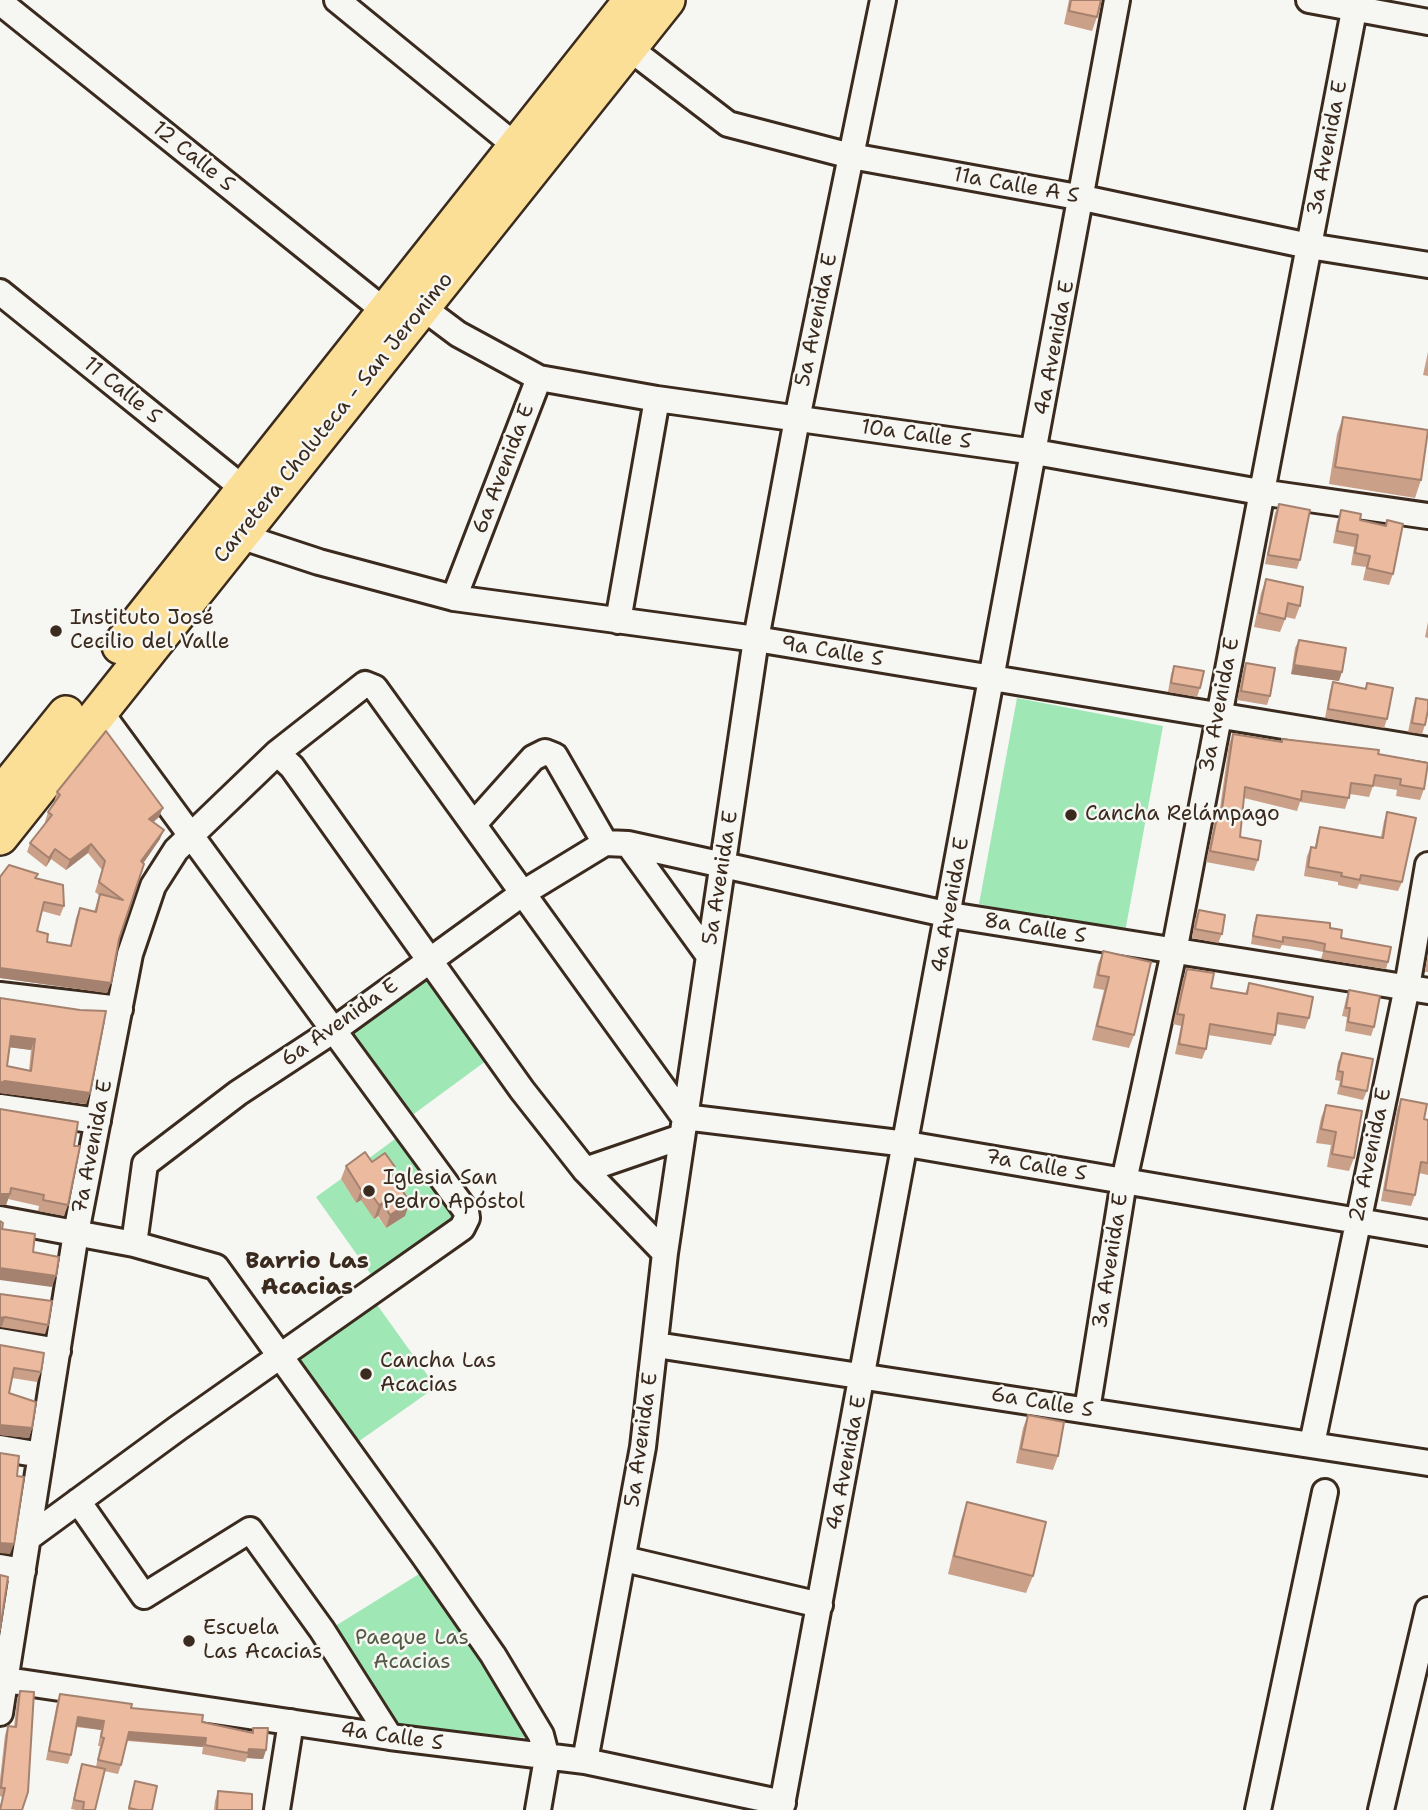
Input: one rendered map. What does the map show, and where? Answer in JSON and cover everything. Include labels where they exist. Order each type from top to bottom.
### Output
[{"type":"highway","name":"Carretera Choluteca - San Jeronimo","points":[[0,837],[422,307],[632,0]]},
{"type":"highway","name":"Carretera Choluteca - San Jeronimo","points":[[0,796],[386,312],[629,48],[667,0]]},
{"type":"street","points":[[337,0],[522,162]]},
{"type":"street","name":"5a Avenida E","points":[[585,1761],[624,1559],[656,1345],[665,1253],[683,1127],[757,639],[797,419],[883,0]]},
{"type":"street","name":"4a Avenida E","points":[[782,1807],[950,915],[990,678],[1083,198],[1117,0]]},
{"type":"street","points":[[1309,0],[1355,4],[1428,22]]},
{"type":"street","name":"12 Calle S","points":[[0,2],[386,312]]},
{"type":"street","name":"3a Avenida E","points":[[1087,1410],[1124,1181],[1174,952],[1355,4]]},
{"type":"street","name":"11a Calle A S","points":[[629,48],[728,124],[851,156],[1083,198],[1309,246],[1428,265]]},
{"type":"street","name":"11 Calle S","points":[[0,292],[244,489]]},
{"type":"street","name":"10a Calle S","points":[[422,307],[458,334],[539,378],[657,399],[1035,452],[1260,492],[1428,516]]},
{"type":"street","name":"6a Avenida E","points":[[454,598],[539,378]]},
{"type":"street","points":[[618,621],[657,399]]},
{"type":"street","name":"9a Calle S","points":[[240,536],[319,562],[454,598],[757,639],[1428,750]]},
{"type":"street","name":"7a Avenida E","points":[[0,1713],[11,1569],[28,1538],[76,1233],[130,954],[153,887],[176,850],[277,753],[365,684],[375,688],[474,824]]},
{"type":"street","points":[[28,1538],[280,1355],[463,1228],[467,1218],[466,1211],[99,710]]},
{"type":"street","points":[[585,1170],[683,1127],[474,824],[533,758],[545,752],[555,756],[616,844],[709,956]]},
{"type":"street","points":[[277,753],[292,767],[522,1090],[585,1170],[665,1253]]},
{"type":"street","name":"6a Avenida E","points":[[134,1244],[145,1164],[237,1093],[334,1030],[523,893],[616,844]]},
{"type":"street","name":"8a Calle S","points":[[616,844],[724,864],[950,915],[1417,989]]},
{"type":"street","name":"2a Avenida E","points":[[1311,1444],[1357,1221],[1417,989],[1428,865]]},
{"type":"street","points":[[0,995],[120,1009]]},
{"type":"street","points":[[0,1107],[98,1121]]},
{"type":"street","name":"7a Calle S","points":[[683,1127],[907,1144],[1428,1233]]},
{"type":"street","points":[[0,1219],[134,1244],[216,1267],[493,1656],[541,1735],[547,1758],[538,1810]]},
{"type":"street","points":[[0,1341],[58,1351]]},
{"type":"street","name":"6a Calle S","points":[[656,1345],[1428,1463]]},
{"type":"street","points":[[0,1448],[41,1455]]},
{"type":"street","points":[[1258,1810],[1325,1492]]},
{"type":"street","points":[[78,1501],[144,1596],[250,1530],[322,1630],[390,1737]]},
{"type":"street","points":[[624,1559],[820,1605]]},
{"type":"street","points":[[1381,1810],[1428,1610]]},
{"type":"street","name":"4a Calle S","points":[[3,1679],[390,1737],[585,1761],[782,1807]]},
{"type":"street","points":[[277,1810],[291,1722]]},
{"type":"green space","name":"Cancha Relámpago","points":[[1017,698],[1163,726],[1125,932],[979,904]]},
{"type":"green space","points":[[430,973],[490,1058],[407,1119],[346,1035]]},
{"type":"green space","points":[[403,1133],[459,1217],[377,1283],[316,1197],[341,1179],[356,1203],[364,1198],[386,1228],[405,1216],[360,1165]]},
{"type":"green space","name":"Cancha Las Acacias","points":[[375,1302],[436,1387],[355,1444],[297,1360]]},
{"type":"green space","name":"Paeque Las Acacias","points":[[424,1571],[531,1738],[402,1729],[332,1628]]},
{"type":"building","points":[[1071,0],[1101,0],[1097,17],[1069,11]]},
{"type":"building","points":[[1343,417],[1428,430],[1421,480],[1335,467]]},
{"type":"building","points":[[1279,504],[1310,510],[1300,560],[1268,555]]},
{"type":"building","points":[[1341,510],[1361,514],[1360,520],[1386,526],[1387,520],[1403,524],[1393,574],[1367,568],[1370,556],[1355,553],[1358,535],[1337,531]]},
{"type":"building","points":[[1266,579],[1303,587],[1300,606],[1288,603],[1285,619],[1259,613]]},
{"type":"building","points":[[1299,640],[1346,648],[1342,672],[1294,665]]},
{"type":"building","points":[[1246,663],[1275,668],[1270,696],[1241,691]]},
{"type":"building","points":[[1174,666],[1204,671],[1200,688],[1171,683]]},
{"type":"building","points":[[1333,682],[1366,689],[1367,683],[1393,688],[1387,719],[1328,709]]},
{"type":"building","points":[[1416,698],[1428,700],[1425,725],[1412,723]]},
{"type":"building","points":[[106,731],[163,808],[149,819],[164,830],[141,861],[144,864],[119,939],[111,983],[0,968],[0,877],[9,865],[38,874],[35,878],[63,885],[64,906],[44,902],[37,931],[48,934],[47,942],[71,946],[80,908],[96,912],[100,894],[123,900],[99,882],[105,861],[91,844],[70,860],[55,849],[49,858],[30,843],[52,815],[48,812],[60,795],[57,792]]},
{"type":"building","points":[[1233,734],[1282,742],[1282,739],[1379,750],[1378,754],[1428,763],[1424,789],[1400,785],[1401,779],[1375,775],[1373,786],[1351,783],[1349,798],[1302,791],[1301,800],[1245,787],[1240,837],[1261,841],[1258,860],[1210,851],[1219,808],[1222,809]]},
{"type":"building","points":[[1387,812],[1416,818],[1402,882],[1361,875],[1360,880],[1341,876],[1342,873],[1308,867],[1311,847],[1316,848],[1320,827],[1383,838]]},
{"type":"building","points":[[1199,910],[1225,915],[1222,934],[1195,929]]},
{"type":"building","points":[[1257,915],[1330,923],[1330,928],[1342,930],[1341,938],[1391,947],[1388,962],[1324,951],[1325,944],[1312,941],[1283,937],[1283,942],[1253,936]]},
{"type":"building","points":[[1103,951],[1151,962],[1134,1035],[1097,1026],[1109,977],[1098,975]]},
{"type":"building","points":[[1187,969],[1214,973],[1211,988],[1247,994],[1249,983],[1313,997],[1309,1018],[1278,1013],[1275,1035],[1210,1024],[1206,1049],[1179,1044],[1184,1015],[1177,1014]]},
{"type":"building","points":[[1349,990],[1380,996],[1374,1027],[1348,1022],[1350,1008],[1346,1008]]},
{"type":"building","points":[[0,998],[80,1010],[106,1011],[90,1093],[5,1081],[0,1083]],"holes":[[[11,1036],[35,1039],[31,1071],[7,1066]]]},
{"type":"building","points":[[1342,1053],[1373,1059],[1367,1091],[1341,1086],[1343,1072],[1338,1071]]},
{"type":"building","points":[[1401,1099],[1427,1104],[1424,1119],[1428,1120],[1428,1163],[1421,1162],[1415,1195],[1385,1190]]},
{"type":"building","points":[[1326,1105],[1362,1111],[1354,1158],[1332,1154],[1336,1132],[1321,1129]]},
{"type":"building","points":[[0,1109],[78,1122],[74,1146],[80,1146],[68,1205],[43,1200],[44,1195],[11,1188],[10,1194],[0,1194]]},
{"type":"building","points":[[365,1152],[372,1162],[385,1153],[395,1167],[389,1171],[410,1202],[390,1215],[383,1203],[379,1205],[366,1187],[361,1190],[346,1166]]},
{"type":"building","points":[[0,1221],[3,1223],[2,1229],[35,1234],[33,1252],[59,1257],[56,1276],[0,1268]]},
{"type":"building","points":[[0,1294],[52,1301],[48,1325],[0,1318]]},
{"type":"building","points":[[0,1345],[44,1353],[41,1372],[14,1368],[9,1393],[36,1402],[32,1428],[0,1425]]},
{"type":"building","points":[[1028,1415],[1064,1422],[1058,1456],[1021,1449]]},
{"type":"building","points":[[0,1453],[19,1456],[17,1476],[24,1477],[14,1544],[0,1543]]},
{"type":"building","points":[[967,1502],[1046,1522],[1033,1576],[954,1556]]},
{"type":"building","points":[[0,1575],[8,1577],[0,1630]]},
{"type":"building","points":[[20,1691],[34,1692],[28,1792],[22,1810],[0,1810],[5,1788],[1,1788],[8,1726],[16,1727]]},
{"type":"building","points":[[60,1694],[132,1704],[131,1708],[203,1715],[202,1722],[253,1733],[253,1728],[268,1728],[266,1750],[249,1749],[248,1753],[205,1745],[206,1738],[129,1732],[121,1765],[98,1760],[104,1738],[101,1737],[104,1721],[78,1717],[71,1755],[49,1751]]},
{"type":"building","points":[[82,1764],[105,1769],[95,1810],[83,1810],[84,1802],[74,1800]]},
{"type":"building","points":[[135,1781],[157,1786],[152,1810],[129,1808]]},
{"type":"building","points":[[218,1791],[252,1794],[252,1810],[217,1810]]},
{"type":"place","name":"Instituto José Cecilio del Valle","points":[[56,631]]},
{"type":"place","name":"Cancha Relámpago","points":[[1071,815]]},
{"type":"place","name":"Iglesia San Pedro Apóstol","points":[[369,1191]]},
{"type":"place","name":"Cancha Las Acacias","points":[[366,1374]]},
{"type":"place","name":"Escuela Las Acacias","points":[[189,1641]]},
{"type":"district","name":"Barrio Las Acacias","points":[[307,1275]]}]
